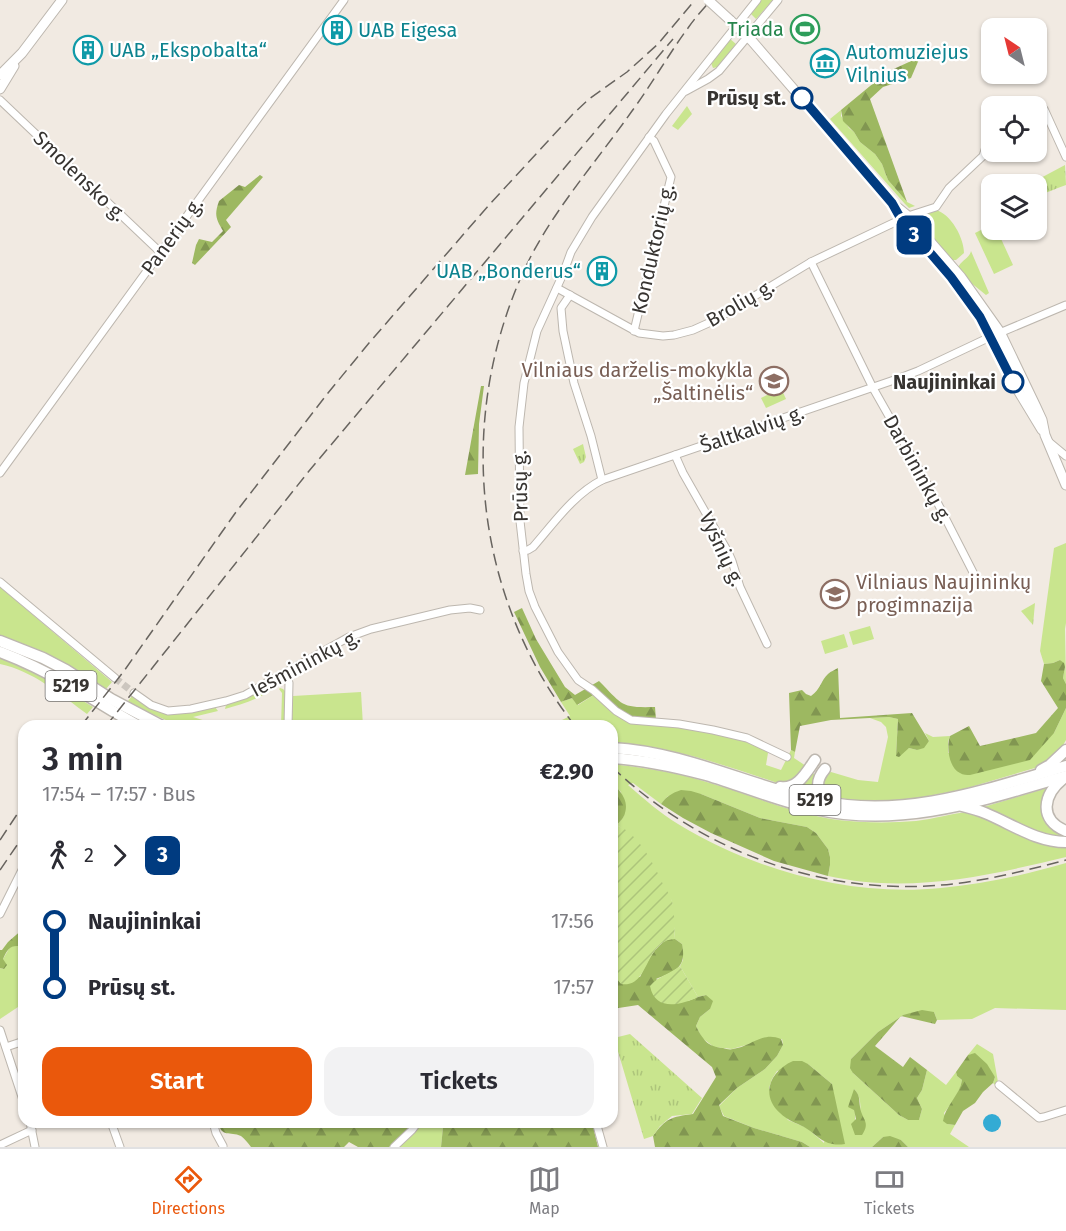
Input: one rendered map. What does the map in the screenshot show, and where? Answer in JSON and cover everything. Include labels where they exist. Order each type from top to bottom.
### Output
[{"type":"highway","name":"5219","points":[[0,641],[66,670],[111,699],[151,720]]},
{"type":"highway","name":"5219","points":[[0,652],[73,687],[128,720]]},
{"type":"highway","name":"5219","points":[[618,749],[675,757],[819,801],[863,806],[897,807],[953,798],[1066,766]]},
{"type":"highway","points":[[1022,779],[1050,765],[1066,750]]},
{"type":"highway","name":"5219","points":[[618,759],[673,767],[705,775],[816,810],[869,816],[928,812],[962,806],[1066,776]]},
{"type":"highway","points":[[756,783],[792,787],[815,760]]},
{"type":"highway","points":[[825,769],[819,776],[818,783],[823,795],[830,799],[863,806]]},
{"type":"highway","points":[[1066,776],[1048,795],[1046,807],[1051,821],[1066,831]]},
{"type":"highway","points":[[962,806],[984,812],[1040,838],[1066,842]]},
{"type":"main road","points":[[0,89],[22,53],[62,0]]},
{"type":"main road","points":[[708,0],[747,35],[904,217],[961,277],[1000,332],[1042,420],[1047,438]]},
{"type":"main road","points":[[0,75],[22,53]]},
{"type":"main road","points":[[904,217],[980,317],[1017,390],[1063,468],[1066,485]]},
{"type":"street","name":"Panerių g.","points":[[0,473],[344,0]]},
{"type":"street","name":"Prūsų g.","points":[[757,0],[733,22],[704,65],[649,137],[571,252],[558,288],[533,343],[524,383],[519,427],[520,521],[526,578],[535,607],[558,652],[578,680],[616,711],[631,720],[679,724],[713,730],[747,738],[787,756]]},
{"type":"street","name":"Prūsų g.","points":[[682,94],[719,71],[778,0]]},
{"type":"street","points":[[704,65],[708,70],[719,71]]},
{"type":"street","name":"Smolensko g.","points":[[0,99],[160,252]]},
{"type":"street","points":[[1047,115],[1066,157]]},
{"type":"street","name":"Konduktorių g.","points":[[634,331],[671,177],[654,141],[649,137]]},
{"type":"street","name":"Brolių g.","points":[[558,288],[634,331],[663,336],[693,330],[713,321],[811,262],[904,217],[936,207],[949,188],[981,158]]},
{"type":"street","name":"Darbininkų g.","points":[[811,262],[873,388],[933,494],[977,580]]},
{"type":"street","points":[[570,295],[561,308],[562,332],[570,369],[602,480]]},
{"type":"street","points":[[550,303],[561,308]]},
{"type":"street","name":"Šaltkalvių g.","points":[[523,551],[533,547],[575,500],[602,480],[873,388],[918,371],[1000,332],[1066,305]]},
{"type":"street","points":[[1047,438],[1066,456]]},
{"type":"street","name":"Vyšnių g.","points":[[675,455],[728,552],[740,587],[767,644]]},
{"type":"street","points":[[0,582],[115,678]]},
{"type":"street","name":"Iešmininkų g.","points":[[134,693],[151,705],[168,711],[179,711],[237,698],[349,637],[371,628],[450,610],[470,608],[480,610]]},
{"type":"street","points":[[286,673],[289,682],[288,720]]},
{"type":"street","points":[[0,914],[18,878]]},
{"type":"street","points":[[0,1030],[18,1084]]},
{"type":"street","points":[[6,1047],[18,1043]]},
{"type":"street","points":[[999,1085],[1041,1118],[1066,1110]]},
{"type":"street","points":[[113,1128],[120,1147]]},
{"type":"street","points":[[215,1128],[223,1146]]},
{"type":"street","points":[[394,1147],[414,1128]]},
{"type":"street","points":[[598,1128],[603,1147]]},
{"type":"street","points":[[0,1145],[32,1130],[35,1147]]},
{"type":"green space","points":[[761,0],[773,0],[756,19],[750,13]]},
{"type":"green space","points":[[729,38],[736,44],[718,67],[713,68],[711,63]]},
{"type":"green space","points":[[920,57],[911,78],[883,87],[870,99],[907,202],[888,180],[875,154],[860,142],[843,121],[841,110],[887,72]]},
{"type":"green space","points":[[687,106],[692,114],[678,130],[672,126]]},
{"type":"green space","points":[[841,110],[841,116],[849,128],[882,164],[888,180],[907,202],[915,206],[909,208],[905,204],[830,119]]},
{"type":"green space","points":[[1065,165],[1066,185],[1047,192],[1047,175]]},
{"type":"green space","points":[[260,175],[263,177],[226,220],[231,227],[195,265],[192,263],[199,239],[212,242],[223,231],[216,217],[219,201],[239,185],[245,187]]},
{"type":"green space","points":[[936,210],[947,216],[959,234],[964,253],[956,260],[952,260],[918,223],[927,216],[921,213]]},
{"type":"green space","points":[[981,230],[981,240],[1002,240],[1013,265],[994,274],[975,233]]},
{"type":"green space","points":[[971,251],[989,293],[986,295],[965,278],[958,268]]},
{"type":"green space","points":[[481,386],[484,386],[479,424],[478,474],[465,475]]},
{"type":"green space","points":[[781,388],[786,399],[766,408],[761,398]]},
{"type":"green space","points":[[583,444],[586,457],[580,464],[573,449]]},
{"type":"green space","points":[[1066,543],[1066,684],[1063,678],[1065,667],[1060,660],[1044,664],[1040,651],[1054,548]]},
{"type":"green space","points":[[0,587],[112,682],[106,689],[44,652],[0,635]]},
{"type":"green space","points":[[1035,603],[1033,625],[1021,611]]},
{"type":"green space","points":[[522,608],[536,639],[565,687],[575,695],[599,681],[618,700],[628,706],[655,707],[656,720],[631,716],[613,705],[600,691],[577,705],[572,698],[561,702],[540,667],[514,612]]},
{"type":"green space","points":[[870,626],[874,639],[853,645],[849,632]]},
{"type":"green space","points":[[844,634],[848,647],[825,654],[821,641]]},
{"type":"green space","points":[[0,658],[45,678],[93,707],[87,714],[35,678],[0,664]]},
{"type":"green space","points":[[1060,660],[1065,667],[1063,678],[1066,684],[1066,708],[1054,733],[1030,760],[970,775],[956,770],[949,757],[950,736],[969,726],[980,746],[1036,733],[1058,708],[1041,681],[1044,664]]},
{"type":"green space","points":[[838,668],[840,718],[912,713],[929,741],[924,748],[917,750],[909,748],[899,757],[896,756],[898,719],[889,717],[831,720],[800,726],[795,752],[791,750],[789,693],[802,690],[811,696],[826,676]]},
{"type":"green space","points":[[276,683],[277,685],[272,690],[259,697],[225,709],[226,705],[247,698]]},
{"type":"green space","points":[[279,689],[286,692],[285,720],[281,720],[282,693]]},
{"type":"green space","points":[[600,691],[613,705],[656,720],[749,742],[766,750],[768,753],[766,765],[781,770],[791,750],[795,752],[794,758],[806,766],[798,777],[783,785],[677,752],[618,743],[618,720],[562,720],[570,716],[561,702],[572,698],[578,705]]},
{"type":"green space","points":[[361,692],[363,720],[291,720],[293,696]]},
{"type":"green space","points":[[132,696],[153,709],[172,714],[215,707],[218,711],[193,717],[203,720],[166,720],[128,701]]},
{"type":"green space","points":[[1066,708],[1066,740],[1045,765],[964,789],[918,798],[864,801],[829,797],[825,794],[821,779],[831,772],[858,780],[878,782],[888,737],[886,727],[881,722],[870,718],[898,719],[896,756],[909,748],[917,750],[929,741],[925,733],[933,737],[950,736],[948,753],[1054,733]]},
{"type":"green space","points":[[618,765],[711,783],[783,807],[838,820],[907,822],[970,812],[1066,846],[1066,857],[1007,871],[918,883],[858,881],[828,876],[830,857],[828,849],[816,833],[807,827],[760,818],[701,794],[668,796],[661,804],[633,783],[628,785],[665,815],[708,841],[771,867],[839,884],[907,890],[941,888],[1004,878],[1066,863],[1066,1010],[995,1008],[972,1019],[937,1020],[934,1012],[903,1015],[878,1032],[851,1059],[853,1073],[899,1115],[908,1120],[919,1120],[922,1109],[917,1098],[922,1090],[927,1070],[946,1085],[956,1072],[962,1080],[960,1089],[944,1113],[947,1124],[955,1125],[950,1134],[969,1147],[908,1147],[901,1140],[883,1137],[872,1147],[810,1147],[802,1142],[754,1128],[724,1116],[719,1106],[737,1088],[765,1069],[777,1056],[783,1045],[782,1039],[732,1049],[714,1047],[702,1038],[696,1026],[700,1017],[710,1009],[706,995],[698,997],[680,966],[683,960],[682,944],[675,939],[672,901],[627,832],[618,826],[624,816],[621,792],[618,789]],"holes":[[[808,1064],[832,1084],[824,1143],[807,1128],[788,1120],[769,1088],[777,1071]],[[854,1089],[858,1094],[860,1105],[855,1135]]]},
{"type":"green space","points":[[810,772],[816,775],[819,795],[795,789]]},
{"type":"green space","points":[[1047,788],[1042,808],[1066,835],[1066,839],[1052,838],[980,808]]},
{"type":"green space","points":[[618,790],[626,805],[623,818],[618,824]]},
{"type":"green space","points":[[681,790],[701,794],[760,818],[807,827],[816,833],[828,849],[830,865],[828,876],[774,861],[711,833],[661,804],[670,795]]},
{"type":"green space","points":[[618,826],[629,833],[643,848],[670,897],[674,910],[675,939],[665,941],[658,947],[637,979],[630,984],[621,984],[618,980]]},
{"type":"green space","points":[[18,933],[18,946],[10,948],[7,952],[3,959],[7,965],[4,969],[0,968],[0,950]]},
{"type":"green space","points":[[675,939],[682,944],[683,958],[678,968],[656,979],[688,1001],[706,995],[713,1001],[710,1009],[700,1017],[696,1026],[706,1042],[713,1046],[731,1049],[762,1038],[781,1039],[783,1045],[765,1069],[737,1088],[719,1105],[723,1116],[802,1142],[810,1147],[655,1147],[653,1136],[658,1130],[670,1119],[693,1114],[716,1077],[712,1067],[638,1005],[618,1008],[618,978],[640,977],[648,960],[663,942]]},
{"type":"green space","points":[[18,946],[18,1007],[0,1019],[0,968],[4,969],[3,959],[10,947]]},
{"type":"green space","points":[[680,966],[698,997],[677,1004],[657,1000],[650,986]]},
{"type":"green space","points":[[922,1010],[934,1012],[937,1020],[935,1024],[901,1016]]},
{"type":"green space","points":[[900,1017],[875,1046],[903,1067],[910,1057],[927,1070],[922,1090],[917,1098],[922,1109],[919,1120],[908,1120],[899,1115],[850,1068],[851,1059],[878,1032]]},
{"type":"green space","points":[[630,1034],[702,1098],[692,1114],[672,1116],[660,1126],[653,1136],[644,1139],[618,1051],[618,1037]]},
{"type":"green space","points":[[977,1044],[993,1054],[997,1087],[993,1083],[995,1077],[975,1054],[968,1055]]},
{"type":"green space","points":[[975,1053],[987,1064],[995,1077],[993,1083],[975,1103],[963,1111],[955,1125],[947,1124],[943,1121],[944,1116],[962,1080],[956,1072],[968,1055]]},
{"type":"green space","points":[[793,1061],[808,1064],[832,1084],[845,1144],[832,1144],[822,1140],[786,1118],[774,1106],[770,1099],[770,1084],[778,1071]]},
{"type":"green space","points":[[854,1089],[858,1095],[866,1124],[862,1135],[855,1135],[851,1124],[856,1119],[854,1110],[848,1107]]},
{"type":"green space","points":[[220,1128],[408,1128],[389,1147],[358,1147],[349,1142],[344,1147],[251,1147],[241,1136]]},
{"type":"green space","points":[[408,1128],[443,1128],[441,1147],[389,1147]]},
{"type":"green space","points":[[443,1128],[593,1128],[598,1147],[441,1147]]},
{"type":"green space","points":[[890,1136],[901,1140],[908,1147],[872,1147],[883,1137]]},
{"type":"water","points":[[992,1114],[998,1117],[1001,1123],[998,1129],[992,1132],[986,1129],[983,1123],[986,1117]]},
{"type":"tunnel","points":[[115,678],[134,693]]},
{"type":"railway","points":[[86,720],[124,671],[236,512],[369,343],[489,205],[573,114],[589,99],[627,72],[658,44],[695,0]]},
{"type":"railway","points":[[571,720],[540,674],[514,619],[496,562],[485,502],[483,442],[490,381],[504,322],[527,264],[538,244],[693,21],[711,0]]},
{"type":"railway","points":[[111,720],[309,471],[673,39]]},
{"type":"railway","points":[[618,772],[680,820],[718,841],[758,859],[799,872],[841,881],[884,886],[945,885],[997,877],[1066,860]]},
{"type":"railway","points":[[0,840],[18,813]]},
{"type":"railway","points":[[0,870],[18,844]]},
{"type":"bus line","name":"3","points":[[802,98],[892,203],[901,219],[965,296],[980,317],[1013,382]]},
{"type":"place","name":"Triada","points":[[805,29]]},
{"type":"place","name":"UAB Eigesa","points":[[337,30]]},
{"type":"place","name":"UAB „Ekspobalta“","points":[[88,50]]},
{"type":"place","name":"Automuziejus Vilnius","points":[[825,63]]},
{"type":"place","name":"Prūsų st.","points":[[802,98]]},
{"type":"place","name":"UAB „Bonderus“","points":[[602,271]]},
{"type":"place","name":"Vilniaus darželis-mokykla „Šaltinėlis“","points":[[774,381]]},
{"type":"place","name":"Naujininkai","points":[[1013,382]]},
{"type":"place","name":"Vilniaus Naujininkų progimnazija","points":[[835,594]]}]
